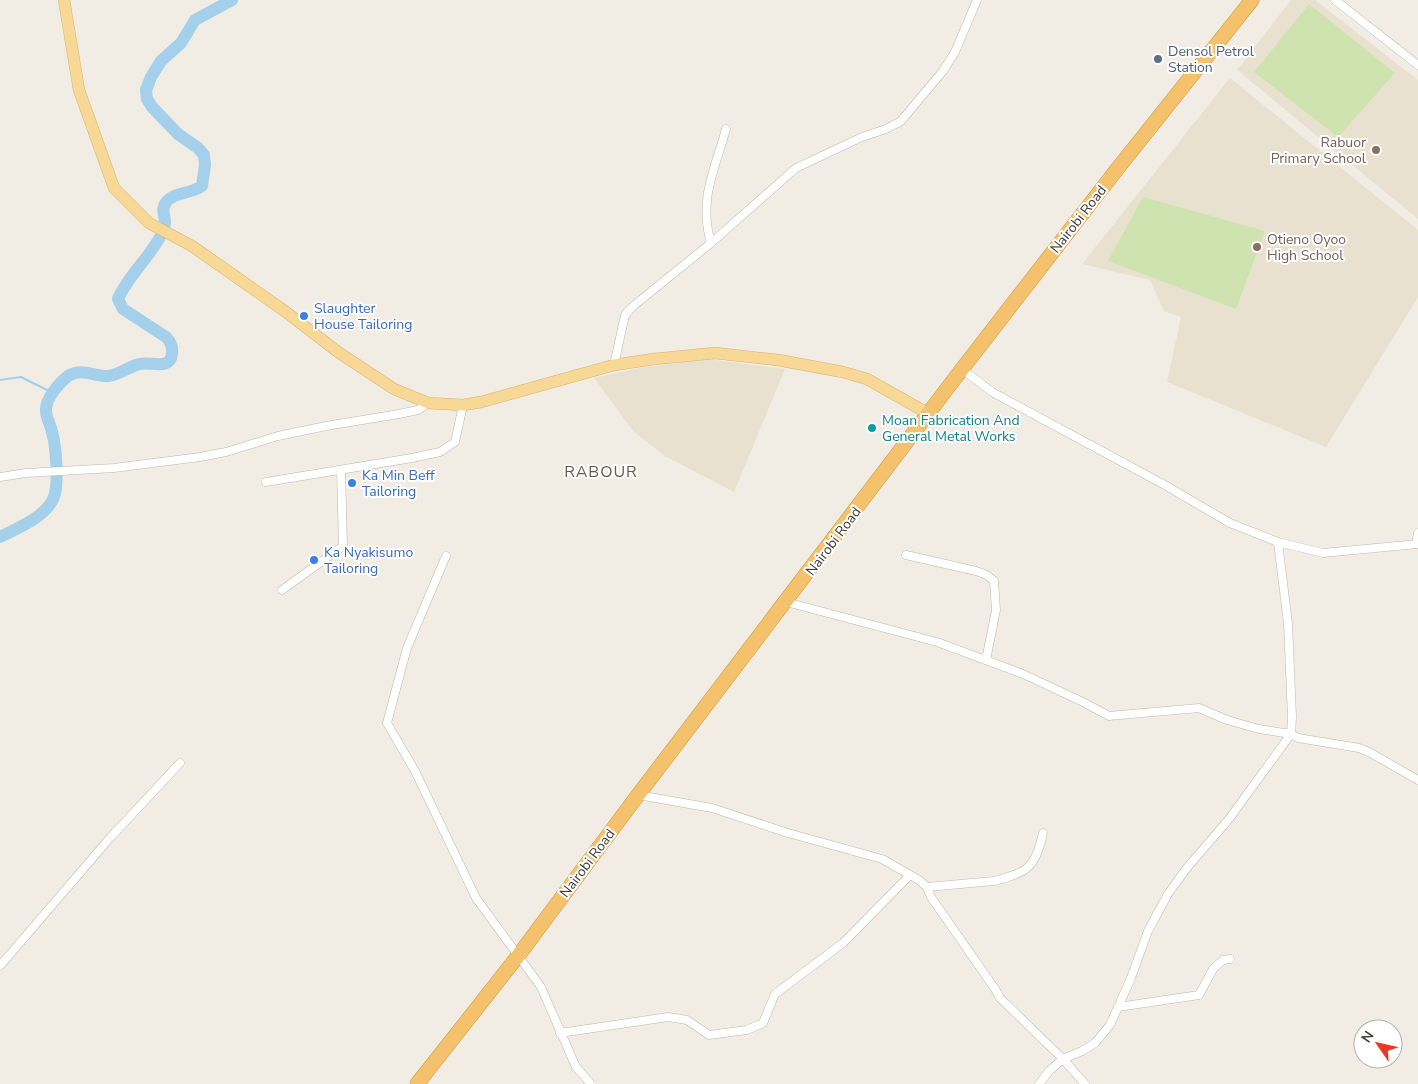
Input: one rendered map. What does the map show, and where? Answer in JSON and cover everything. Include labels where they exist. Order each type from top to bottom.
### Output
[{"type":"highway","name":"Nairobi Road","points":[[417,1084],[518,956],[962,369],[1114,173],[1252,0]]},
{"type":"main road","points":[[64,0],[79,90],[114,188],[149,223],[192,246],[286,312],[338,352],[394,389],[428,403],[463,405],[481,402],[614,366],[654,359],[715,353],[778,360],[843,372],[867,379],[929,414]]},
{"type":"street","points":[[614,366],[625,315],[632,307],[711,243],[796,168],[901,121],[943,71],[956,52],[977,0]]},
{"type":"street","points":[[1335,0],[1418,64]]},
{"type":"street","points":[[711,243],[706,226],[709,185],[726,129]]},
{"type":"street","points":[[962,369],[992,392],[1163,484],[1230,524],[1278,542],[1323,554],[1417,544],[1418,533]]},
{"type":"street","points":[[0,477],[43,472],[114,468],[200,457],[226,452],[278,436],[418,410],[428,403]]},
{"type":"street","points":[[266,482],[440,452],[455,442],[463,405]]},
{"type":"street","points":[[282,590],[343,546],[341,470]]},
{"type":"street","points":[[1039,1084],[1050,1070],[1063,1059],[1095,1043],[1110,1025],[1148,931],[1168,894],[1186,869],[1229,819],[1292,734],[1288,624],[1278,542]]},
{"type":"street","points":[[906,555],[976,570],[994,581],[996,610],[986,660]]},
{"type":"street","points":[[446,556],[407,648],[387,723],[415,771],[476,898],[541,987],[576,1067],[591,1084]]},
{"type":"street","points":[[786,602],[937,642],[1022,674],[1109,716],[1199,708],[1227,720],[1258,729],[1359,748],[1418,780]]},
{"type":"street","points":[[0,966],[109,839],[180,763]]},
{"type":"street","points":[[638,795],[712,808],[788,833],[882,860],[919,880],[927,887],[931,897],[1000,998],[1063,1059],[1085,1084]]},
{"type":"street","points":[[927,887],[1002,879],[1028,868],[1041,846],[1043,833]]},
{"type":"street","points":[[560,1033],[668,1017],[687,1020],[709,1035],[747,1030],[763,1022],[775,994],[843,943],[909,876]]},
{"type":"street","points":[[1118,1007],[1200,995],[1213,969],[1223,960],[1230,959]]},
{"type":"shaded area","name":"Rabuor Primary School","points":[[1291,0],[1315,0],[1418,80],[1418,219],[1237,70]]},
{"type":"shaded area","name":"Otieno Oyoo High School","points":[[1230,78],[1418,230],[1418,297],[1326,447],[1167,382],[1181,317],[1164,311],[1150,280],[1082,264]]},
{"type":"shaded area","points":[[708,359],[785,369],[734,492],[665,456],[634,432],[594,378],[639,368]]},
{"type":"green space","points":[[1309,4],[1395,73],[1338,137],[1254,72]]},
{"type":"green space","points":[[1143,197],[1265,231],[1236,309],[1108,261]]},
{"type":"waterway","points":[[0,537],[38,516],[54,497],[57,474],[56,455],[46,406],[50,396],[61,383],[73,373],[84,372],[108,376],[136,365],[144,363],[164,364],[171,359],[172,349],[168,339],[123,309],[118,299],[127,283],[162,234],[165,225],[163,210],[165,204],[174,196],[202,186],[205,165],[204,155],[198,148],[178,134],[152,107],[147,99],[146,90],[151,77],[161,61],[181,43],[195,20],[232,0]]},
{"type":"waterway","points":[[0,380],[21,377],[53,393]]},
{"type":"place","name":"Densol Petrol Station","points":[[1158,59]]},
{"type":"place","name":"Rabuor Primary School","points":[[1376,150]]},
{"type":"place","name":"Otieno Oyoo High School","points":[[1257,247]]},
{"type":"place","name":"Slaughter House Tailoring","points":[[304,316]]},
{"type":"place","name":"Moan Fabrication And General Metal Works","points":[[872,428]]},
{"type":"place","name":"Ka Min Beff Tailoring","points":[[352,483]]},
{"type":"place","name":"Ka Nyakisumo Tailoring","points":[[314,560]]},
{"type":"district","name":"RABOUR","points":[[601,471]]}]
